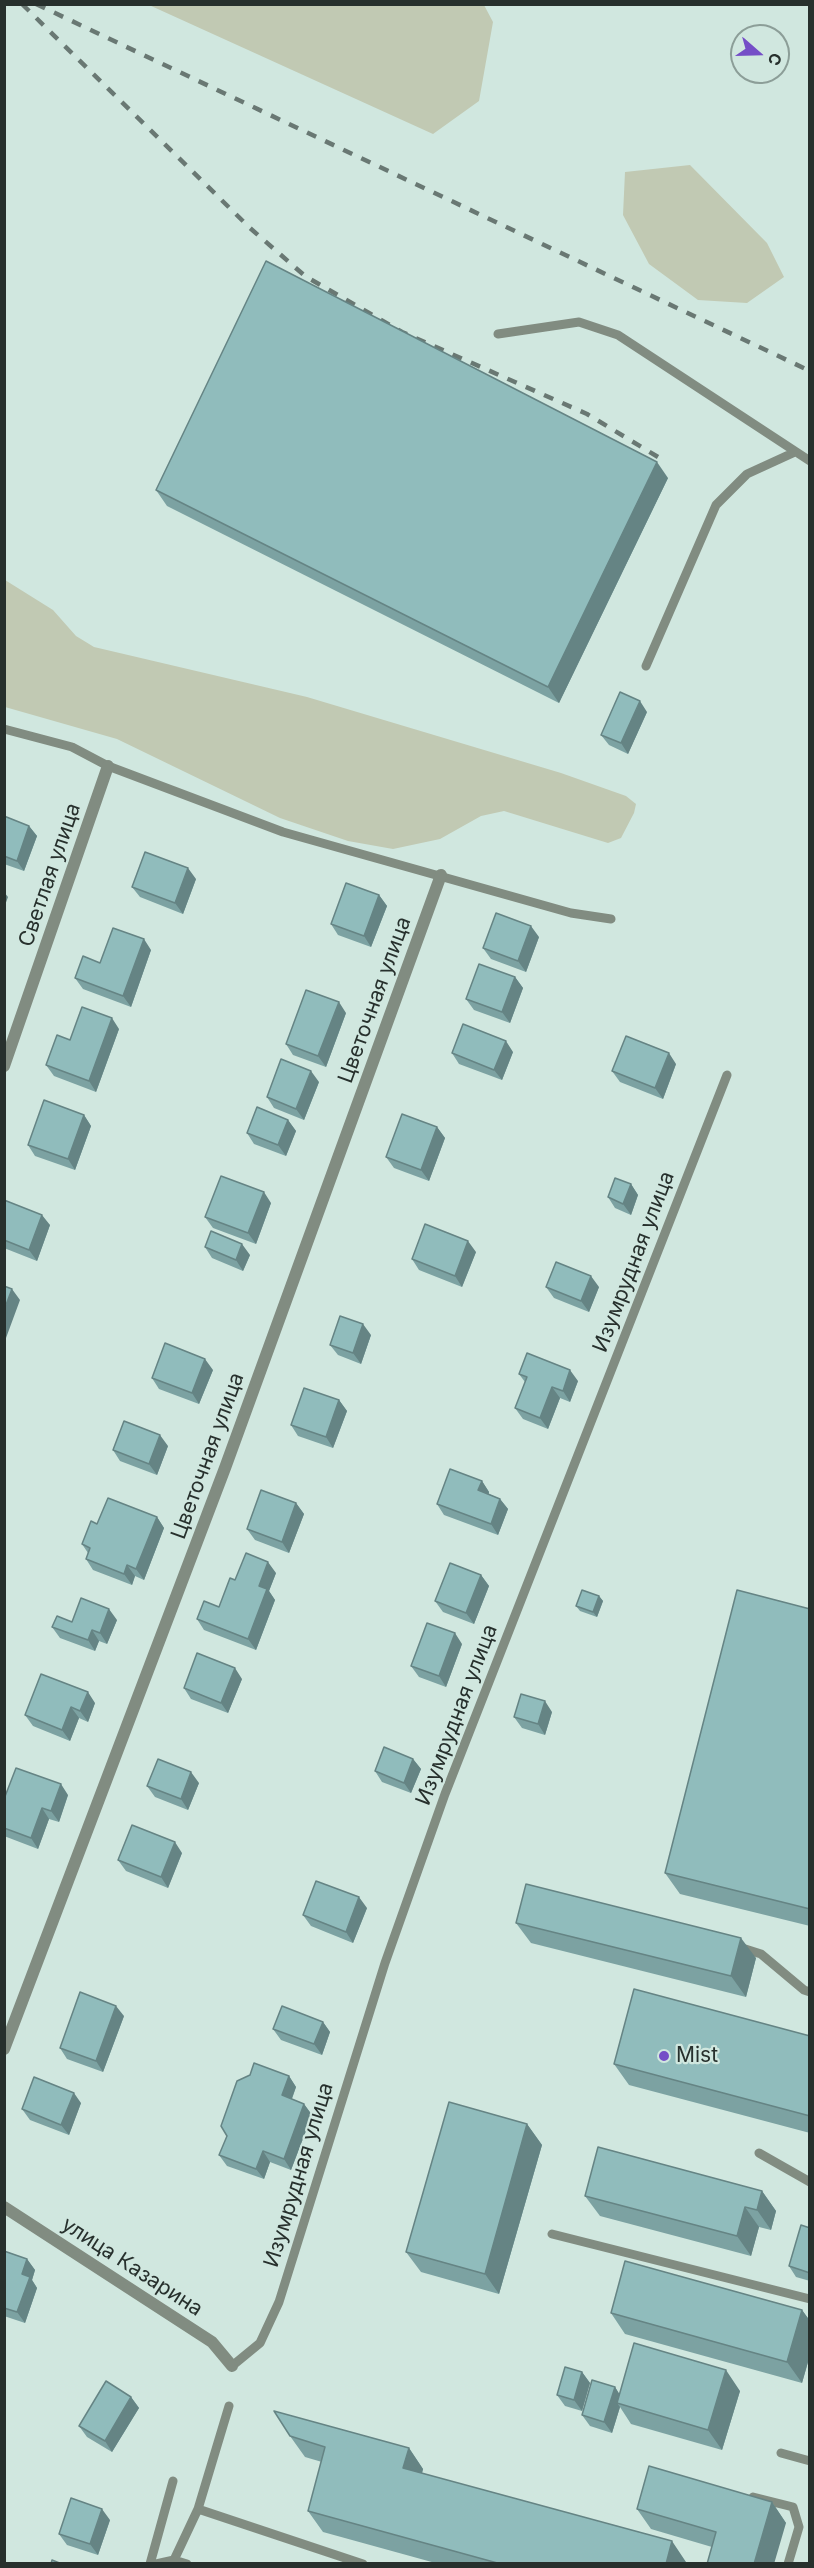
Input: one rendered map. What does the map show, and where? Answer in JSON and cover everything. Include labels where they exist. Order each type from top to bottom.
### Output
[{"type":"street","name":"Светлая улица","points":[[4,1065],[108,766]]},
{"type":"street","name":"Цветочная улица","points":[[4,2049],[225,1468],[441,874]]},
{"type":"street","name":"улица Казарина","points":[[4,2207],[212,2342],[232,2366]]},
{"type":"lane","points":[[498,334],[579,322],[618,335],[810,461]]},
{"type":"lane","points":[[646,666],[716,505],[747,474],[795,452]]},
{"type":"lane","points":[[4,729],[72,747],[108,766],[283,832],[441,874],[571,913],[611,918]]},
{"type":"lane","name":"Изумрудная улица","points":[[232,2366],[260,2343],[279,2302],[385,1963],[445,1794],[727,1075]]},
{"type":"lane","points":[[728,1944],[761,1954],[804,1990],[810,1992]]},
{"type":"lane","points":[[759,2154],[810,2182]]},
{"type":"lane","points":[[552,2234],[810,2299]]},
{"type":"lane","points":[[174,2560],[198,2509],[229,2406]]},
{"type":"lane","points":[[781,2453],[810,2461]]},
{"type":"lane","points":[[150,2564],[173,2481]]},
{"type":"lane","points":[[738,2493],[793,2507],[799,2528],[788,2564]]},
{"type":"lane","points":[[198,2509],[363,2564]]},
{"type":"lane","points":[[156,2564],[174,2560],[187,2564]]},
{"type":"green space","points":[[149,5],[484,5],[493,22],[479,101],[433,134]]},
{"type":"green space","points":[[690,165],[767,243],[784,277],[747,303],[698,300],[649,264],[623,215],[625,172]]},
{"type":"green space","points":[[5,580],[53,610],[76,636],[94,647],[307,697],[561,773],[626,796],[636,804],[634,813],[621,838],[608,843],[504,811],[481,816],[440,839],[393,849],[348,841],[280,818],[117,739],[5,707]]},
{"type":"building","points":[[266,261],[657,462],[548,687],[156,490]]},
{"type":"building","points":[[620,692],[640,701],[621,743],[601,735]]},
{"type":"building","points":[[4,816],[29,826],[17,861],[4,856]]},
{"type":"building","points":[[145,852],[188,868],[175,903],[132,887]]},
{"type":"building","points":[[346,883],[379,895],[364,936],[331,924]]},
{"type":"building","points":[[496,913],[531,926],[518,961],[483,948]]},
{"type":"building","points":[[113,928],[144,939],[123,996],[75,978],[83,956],[100,963]]},
{"type":"building","points":[[479,964],[515,977],[502,1012],[466,999]]},
{"type":"building","points":[[306,990],[339,1002],[318,1056],[286,1044]]},
{"type":"building","points":[[82,1007],[112,1018],[89,1081],[46,1065],[57,1035],[70,1040]]},
{"type":"building","points":[[463,1024],[506,1041],[494,1070],[452,1053]]},
{"type":"building","points":[[626,1036],[669,1053],[655,1088],[612,1071]]},
{"type":"building","points":[[281,1059],[311,1071],[296,1109],[267,1097]]},
{"type":"building","points":[[44,1100],[84,1115],[68,1159],[28,1145]]},
{"type":"building","points":[[257,1107],[288,1120],[278,1145],[247,1133]]},
{"type":"building","points":[[402,1114],[437,1127],[421,1170],[386,1157]]},
{"type":"building","points":[[221,1176],[264,1192],[248,1233],[205,1217]]},
{"type":"building","points":[[615,1178],[631,1184],[623,1204],[608,1197]]},
{"type":"building","points":[[4,1200],[42,1215],[29,1250],[4,1240]]},
{"type":"building","points":[[425,1224],[468,1241],[455,1276],[412,1259]]},
{"type":"building","points":[[211,1231],[242,1244],[236,1260],[205,1247]]},
{"type":"building","points":[[556,1262],[591,1276],[581,1301],[546,1287]]},
{"type":"building","points":[[4,1286],[12,1289],[4,1310]]},
{"type":"building","points":[[340,1316],[363,1324],[353,1353],[330,1345]]},
{"type":"building","points":[[165,1343],[205,1359],[192,1393],[152,1378]]},
{"type":"building","points":[[527,1353],[570,1370],[563,1391],[552,1387],[540,1418],[515,1408],[527,1377],[519,1374]]},
{"type":"building","points":[[304,1388],[339,1400],[326,1437],[291,1425]]},
{"type":"building","points":[[124,1421],[160,1435],[149,1464],[113,1450]]},
{"type":"building","points":[[450,1469],[482,1481],[478,1490],[500,1499],[491,1524],[437,1504]]},
{"type":"building","points":[[261,1490],[296,1503],[282,1542],[247,1529]]},
{"type":"building","points":[[108,1498],[157,1517],[136,1569],[127,1565],[124,1574],[86,1559],[90,1548],[82,1544],[91,1521],[97,1524]]},
{"type":"building","points":[[246,1553],[268,1562],[259,1586],[267,1589],[248,1639],[197,1619],[204,1601],[219,1607],[230,1578],[235,1580]]},
{"type":"building","points":[[450,1563],[481,1575],[466,1613],[435,1601]]},
{"type":"building","points":[[582,1590],[599,1596],[593,1612],[576,1606]]},
{"type":"building","points":[[737,1590],[810,1609],[810,1909],[665,1873]]},
{"type":"building","points":[[81,1598],[109,1609],[100,1633],[92,1630],[88,1640],[52,1627],[57,1616],[72,1622]]},
{"type":"building","points":[[427,1623],[455,1633],[439,1676],[411,1666]]},
{"type":"building","points":[[197,1653],[235,1668],[221,1703],[184,1688]]},
{"type":"building","points":[[41,1674],[88,1692],[80,1711],[71,1707],[62,1730],[25,1715]]},
{"type":"building","points":[[521,1694],[545,1701],[538,1724],[514,1717]]},
{"type":"building","points":[[384,1747],[413,1759],[404,1783],[375,1771]]},
{"type":"building","points":[[158,1759],[191,1772],[181,1799],[147,1786]]},
{"type":"building","points":[[16,1768],[61,1784],[51,1811],[42,1808],[31,1838],[4,1828],[4,1799]]},
{"type":"building","points":[[132,1825],[175,1842],[161,1877],[118,1860]]},
{"type":"building","points":[[316,1881],[359,1897],[346,1932],[303,1915]]},
{"type":"building","points":[[526,1884],[741,1938],[731,1976],[516,1923]]},
{"type":"building","points":[[634,1989],[810,2036],[810,2116],[614,2064]]},
{"type":"building","points":[[80,1992],[116,2006],[96,2061],[60,2048]]},
{"type":"building","points":[[282,2006],[323,2022],[314,2044],[273,2029]]},
{"type":"building","points":[[254,2063],[289,2076],[282,2095],[304,2104],[284,2159],[263,2151],[256,2169],[219,2155],[227,2136],[221,2126],[237,2081],[250,2075]]},
{"type":"building","points":[[34,2077],[74,2093],[61,2125],[22,2109]]},
{"type":"building","points":[[449,2102],[527,2124],[485,2274],[406,2252]]},
{"type":"building","points":[[598,2147],[762,2191],[757,2210],[745,2207],[737,2236],[585,2196]]},
{"type":"building","points":[[801,2225],[810,2228],[810,2273],[789,2266]]},
{"type":"building","points":[[4,2251],[27,2259],[22,2274],[30,2277],[17,2312],[4,2308]]},
{"type":"building","points":[[625,2261],[802,2310],[787,2362],[611,2313]]},
{"type":"building","points":[[634,2343],[726,2370],[708,2430],[617,2403]]},
{"type":"building","points":[[565,2367],[582,2372],[574,2400],[557,2395]]},
{"type":"building","points":[[592,2380],[615,2387],[604,2422],[582,2415]]},
{"type":"building","points":[[106,2381],[131,2397],[105,2441],[79,2426]]},
{"type":"building","points":[[274,2411],[409,2448],[403,2468],[672,2541],[666,2564],[501,2564],[308,2511],[325,2447],[290,2436]]},
{"type":"building","points":[[649,2466],[772,2502],[754,2564],[707,2564],[716,2532],[637,2509]]},
{"type":"building","points":[[71,2498],[102,2509],[90,2544],[59,2534]]},
{"type":"railway","points":[[22,4],[250,228],[305,276],[402,332],[587,414],[658,457]]},
{"type":"railway","points":[[36,4],[810,371]]},
{"type":"place","name":"Mist","points":[[664,2056]]}]
